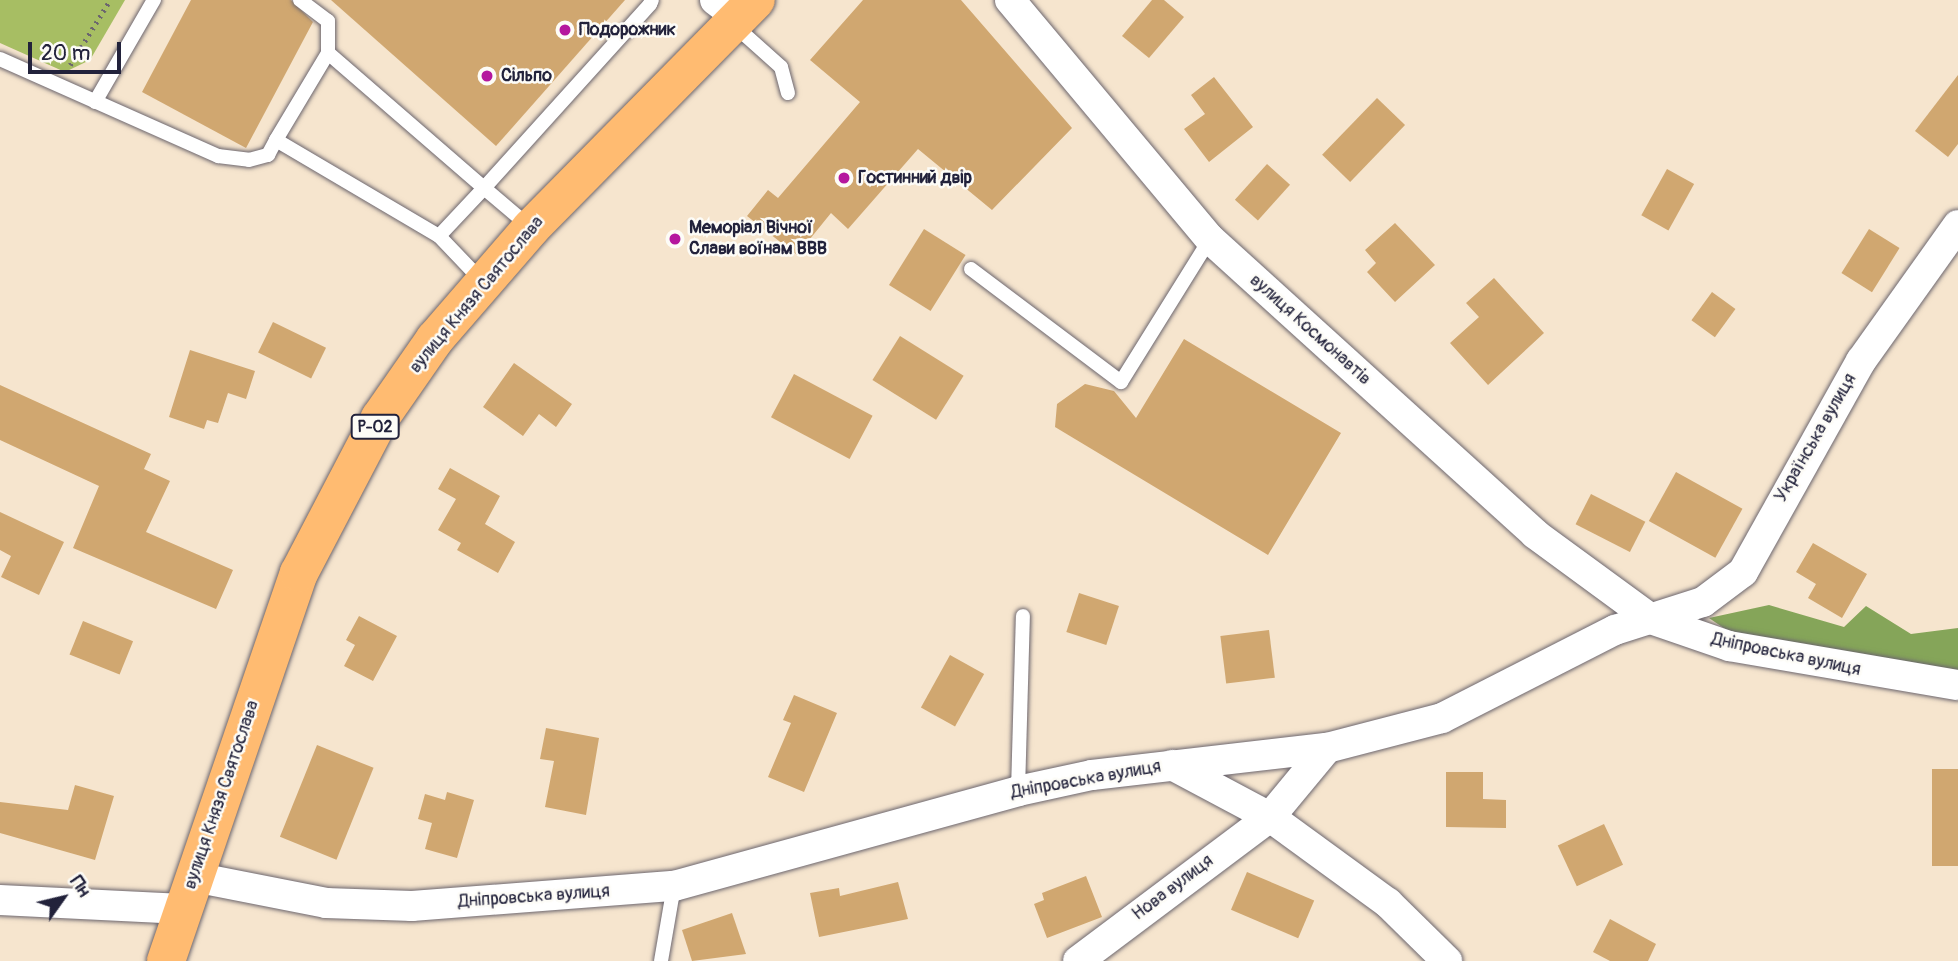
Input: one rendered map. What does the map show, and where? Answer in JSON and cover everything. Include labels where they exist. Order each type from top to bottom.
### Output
[{"type":"main road","name":"вулиця Князя Святослава","points":[[166,961],[299,573],[334,500],[380,418],[484,283],[531,228],[736,11]]},
{"type":"street","name":"вулиця Космонавтів","points":[[1010,0],[1210,239],[1535,534],[1651,619]]},
{"type":"street","name":"Українська вулиця","points":[[1651,619],[1703,602],[1742,572],[1861,360],[1958,225]]},
{"type":"street","name":"Дніпровська вулиця","points":[[0,900],[188,893],[412,906],[674,887],[1018,791],[1172,765],[1327,748],[1442,718],[1615,630],[1651,619],[1729,646],[1958,685]]},
{"type":"street","name":"Нова вулиця","points":[[1078,961],[1270,817],[1327,748]]},
{"type":"street","points":[[1172,765],[1270,817],[1388,902],[1447,961]]},
{"type":"lane","points":[[95,102],[154,0]]},
{"type":"lane","points":[[0,60],[218,156],[259,158],[268,155],[328,53],[328,22],[299,0]]},
{"type":"lane","points":[[439,236],[652,0]]},
{"type":"lane","points":[[736,11],[781,67],[788,93]]},
{"type":"lane","points":[[328,53],[531,228]]},
{"type":"lane","points":[[276,140],[439,236],[484,283]]},
{"type":"lane","points":[[971,269],[1121,382],[1210,239]]},
{"type":"lane","points":[[1018,791],[1023,616]]},
{"type":"lane","points":[[661,961],[674,887]]},
{"type":"path","points":[[58,85],[110,0]]},
{"type":"green space","points":[[0,0],[125,0],[90,60],[65,72],[0,43]]},
{"type":"green space","points":[[1769,605],[1844,627],[1866,606],[1911,634],[1958,628],[1958,674],[1734,635],[1709,618]]},
{"type":"building","points":[[191,0],[291,0],[313,22],[246,148],[142,92]]},
{"type":"building","name":"Сільпо","points":[[331,0],[625,0],[496,146]]},
{"type":"building","points":[[863,0],[961,0],[1072,128],[992,210],[918,149],[848,229],[831,213],[797,255],[747,216],[768,190],[778,198],[860,102],[810,60]]},
{"type":"building","points":[[1152,0],[1164,0],[1184,17],[1149,58],[1122,36]]},
{"type":"building","points":[[1958,75],[1958,144],[1948,157],[1915,131]]},
{"type":"building","points":[[1214,77],[1253,127],[1209,162],[1184,129],[1205,114],[1191,95]]},
{"type":"building","points":[[1377,98],[1405,125],[1350,182],[1322,155]]},
{"type":"building","points":[[1267,164],[1290,185],[1258,220],[1235,200]]},
{"type":"building","points":[[1667,169],[1694,184],[1668,230],[1641,215]]},
{"type":"building","points":[[1395,223],[1435,265],[1395,302],[1367,272],[1376,263],[1365,250]]},
{"type":"building","points":[[924,229],[966,255],[931,311],[889,285]]},
{"type":"building","points":[[1869,229],[1900,248],[1872,292],[1841,273]]},
{"type":"building","points":[[1494,278],[1544,333],[1488,385],[1450,343],[1479,317],[1466,303]]},
{"type":"building","points":[[1712,292],[1735,309],[1715,337],[1691,320]]},
{"type":"building","points":[[273,322],[326,348],[311,378],[258,353]]},
{"type":"building","points":[[900,336],[964,376],[936,420],[872,380]]},
{"type":"building","points":[[1184,339],[1341,433],[1268,555],[1055,427],[1057,404],[1085,384],[1114,391],[1136,418]]},
{"type":"building","points":[[190,350],[255,371],[246,399],[228,393],[218,423],[207,420],[204,429],[169,417]]},
{"type":"building","points":[[514,363],[572,404],[556,427],[539,414],[523,436],[483,407]]},
{"type":"building","points":[[794,374],[873,416],[850,459],[771,417]]},
{"type":"building","points":[[0,385],[151,454],[144,469],[170,481],[146,532],[233,570],[216,609],[73,548],[99,486],[0,440]]},
{"type":"building","points":[[450,468],[500,496],[485,524],[515,542],[498,573],[457,550],[461,543],[438,530],[456,499],[438,489]]},
{"type":"building","points":[[1676,472],[1742,509],[1715,558],[1649,521]]},
{"type":"building","points":[[1591,494],[1645,522],[1630,552],[1576,524]]},
{"type":"building","points":[[0,512],[64,542],[39,595],[1,577],[11,556],[0,550]]},
{"type":"building","points":[[1813,543],[1867,574],[1842,618],[1808,598],[1816,584],[1796,572]]},
{"type":"building","points":[[1079,593],[1119,606],[1106,645],[1066,632]]},
{"type":"building","points":[[359,616],[397,636],[373,681],[344,666],[355,645],[346,640]]},
{"type":"building","points":[[83,621],[133,641],[120,675],[70,654]]},
{"type":"building","points":[[1269,630],[1275,678],[1226,684],[1220,636]]},
{"type":"building","points":[[950,655],[984,674],[955,726],[921,707]]},
{"type":"building","points":[[794,695],[837,713],[804,792],[768,777],[791,723],[783,720]]},
{"type":"building","points":[[546,728],[599,738],[586,815],[545,807],[554,761],[540,759]]},
{"type":"building","points":[[317,745],[374,768],[336,860],[280,837]]},
{"type":"building","points":[[1932,769],[1958,769],[1958,866],[1932,866]]},
{"type":"building","points":[[1446,772],[1483,772],[1483,799],[1506,800],[1506,828],[1446,827]]},
{"type":"building","points":[[75,785],[114,796],[95,860],[0,833],[0,802],[68,810]]},
{"type":"building","points":[[447,792],[474,800],[457,858],[425,849],[432,823],[418,819],[425,794],[445,800]]},
{"type":"building","points":[[1604,824],[1623,865],[1577,886],[1558,846]]},
{"type":"building","points":[[1247,872],[1314,901],[1298,938],[1231,910]]},
{"type":"building","points":[[1086,876],[1102,917],[1047,938],[1034,904],[1044,900],[1042,893]]},
{"type":"building","points":[[898,882],[908,919],[819,937],[810,893],[839,888],[840,896]]},
{"type":"building","points":[[732,913],[746,954],[692,961],[682,930]]},
{"type":"building","points":[[1610,919],[1656,944],[1648,961],[1610,961],[1593,952]]},
{"type":"place","name":"Подорожник","points":[[565,30]]},
{"type":"place","name":"Сільпо","points":[[487,76]]},
{"type":"place","name":"Гостинний двір","points":[[844,178]]},
{"type":"place","name":"Меморіал Вічної Слави воїнам ВВВ","points":[[675,239]]}]
